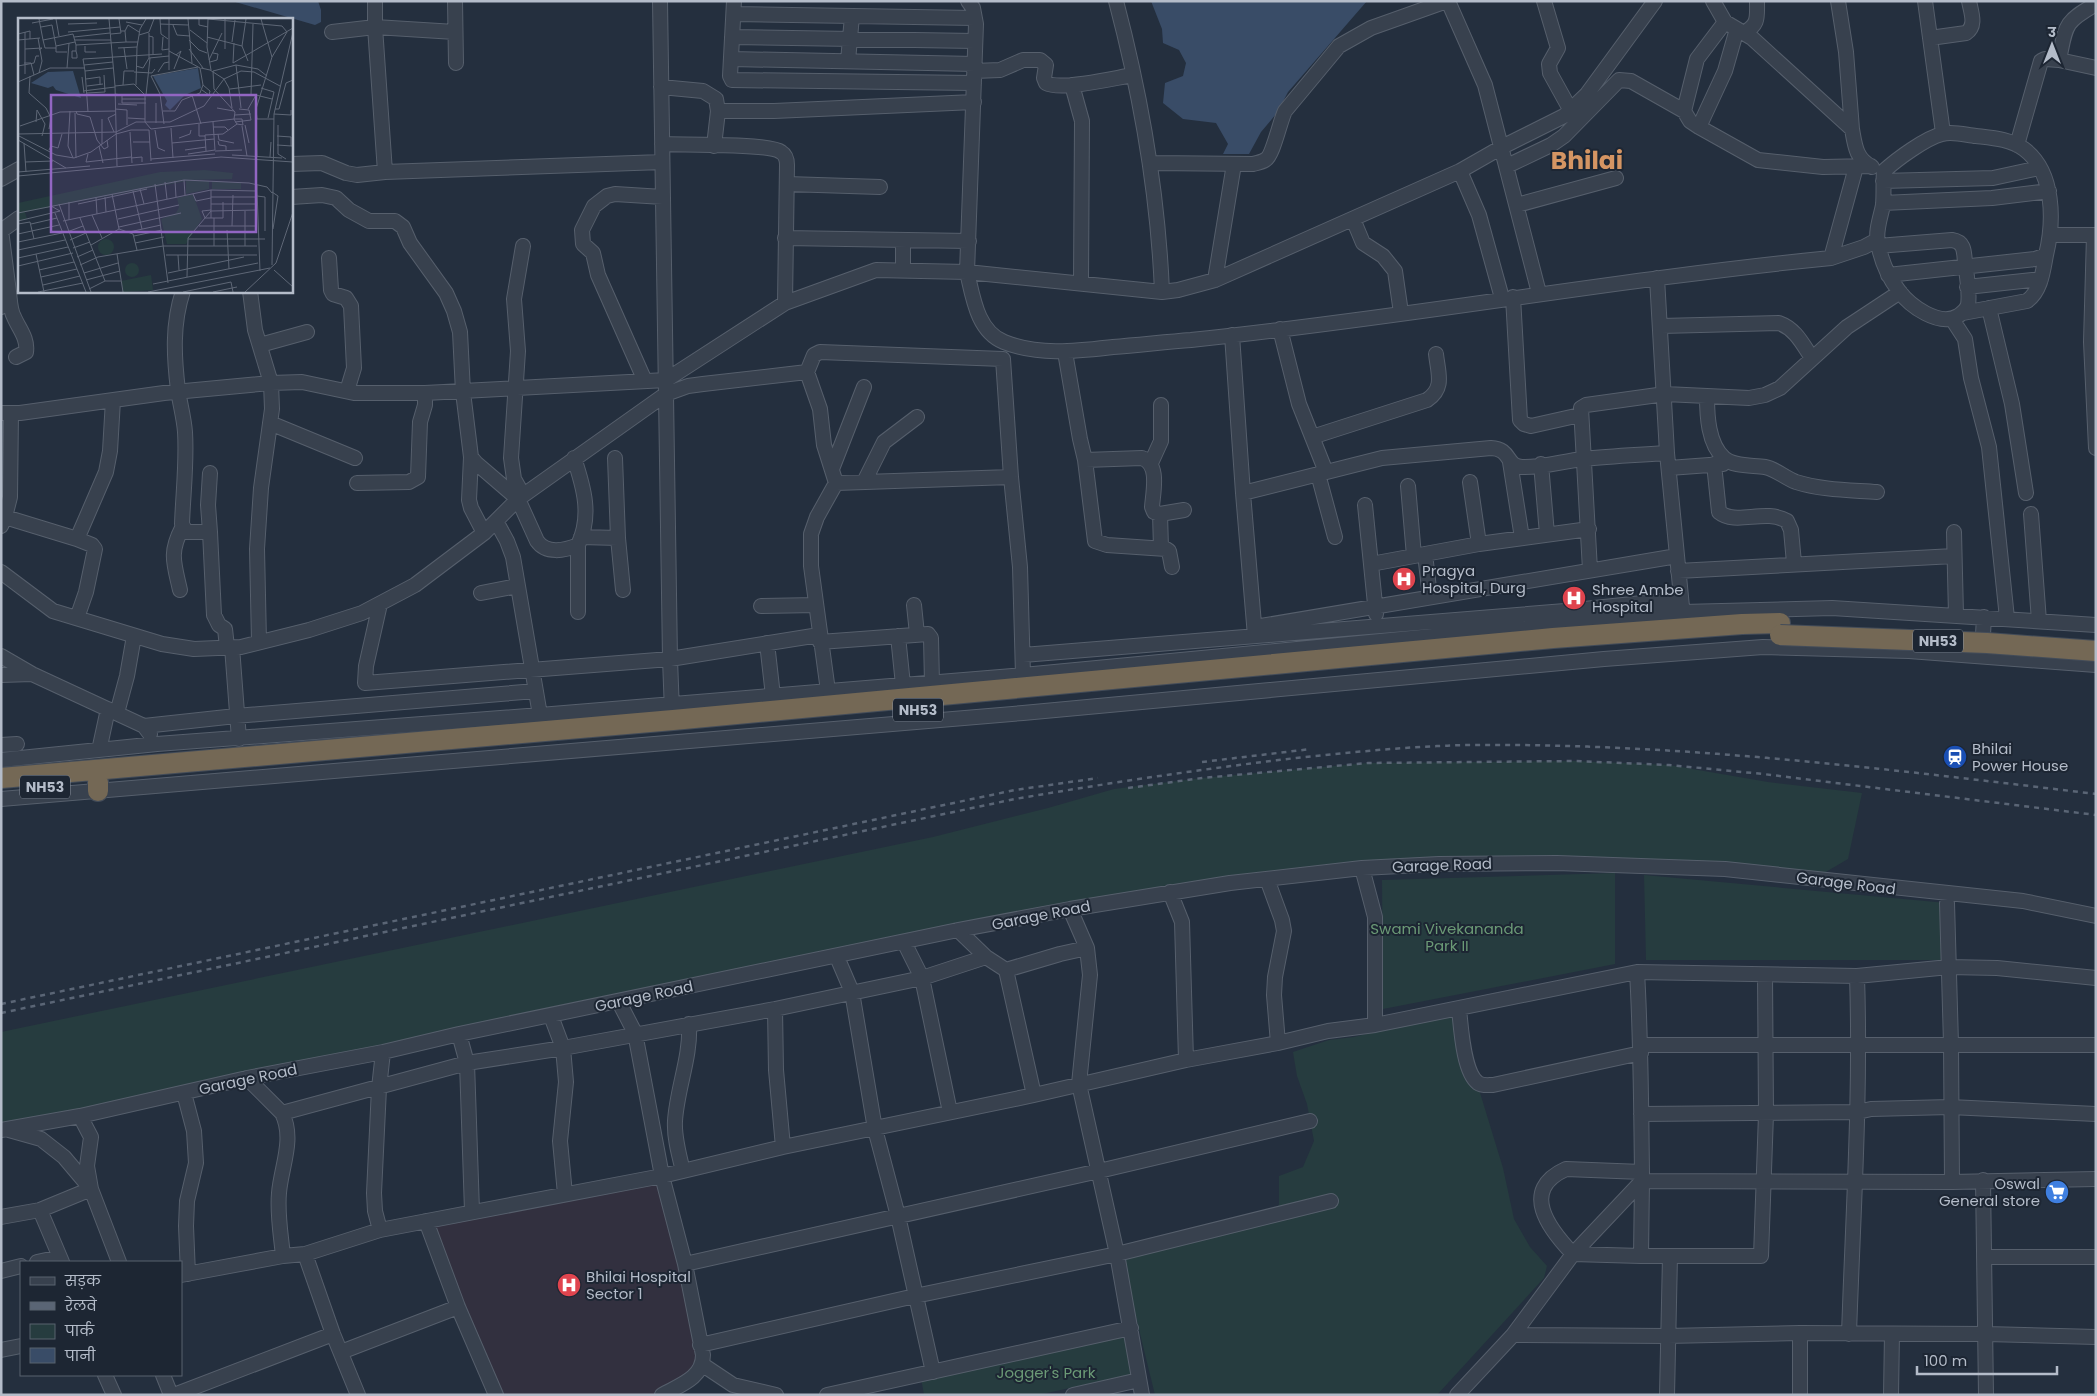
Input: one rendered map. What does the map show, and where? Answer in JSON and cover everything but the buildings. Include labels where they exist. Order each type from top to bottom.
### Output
[{"type":"highway","name":"NH53","points":[[1,778],[101,781],[672,712],[1091,675],[1742,624],[1776,622],[1832,623],[2096,639]]},
{"type":"highway","name":"NH53","points":[[1,791],[1739,636],[1776,622],[1987,643],[2096,651]]},
{"type":"street","points":[[375,1],[385,172]]},
{"type":"street","points":[[455,1],[456,63]]},
{"type":"street","points":[[660,1],[672,712]]},
{"type":"street","points":[[968,1],[973,8],[976,41],[967,272],[972,293],[985,327],[994,336],[1021,347],[1065,352],[1232,335],[1539,293],[1830,258],[1878,243],[1952,240],[1959,241],[1963,246],[1966,268],[1968,304],[1957,316]]},
{"type":"street","points":[[1116,1],[1151,163],[1160,235],[1162,292]]},
{"type":"street","points":[[1151,163],[1253,164],[1266,160],[1272,152],[1279,122],[1285,111],[1339,46],[1371,28],[1448,1],[1485,84],[1539,293]]},
{"type":"street","points":[[1544,1],[1558,48],[1550,64],[1550,74],[1571,111]]},
{"type":"street","points":[[77,618],[86,592],[95,548],[77,539],[3,522],[10,497],[6,413],[178,392],[271,383],[302,382],[354,393],[425,393],[666,380],[785,303],[869,272],[903,270],[967,272],[1162,292],[1178,290],[1215,280],[1460,172],[1502,147],[1571,111],[1587,94],[1655,1]]},
{"type":"street","points":[[1713,1],[1736,28],[1770,54],[1852,129]]},
{"type":"street","points":[[1684,111],[1697,59],[1736,28],[1752,28],[1756,22],[1757,1]]},
{"type":"street","points":[[1838,1],[1846,52],[1852,129],[1856,151],[1860,160],[1884,176],[1993,178],[2039,168]]},
{"type":"street","points":[[1925,1],[1943,133]]},
{"type":"street","points":[[1930,38],[1966,33],[1971,30],[1973,25],[1969,1]]},
{"type":"street","points":[[2059,60],[2065,29],[2070,20],[2096,4]]},
{"type":"street","points":[[975,18],[852,16],[734,8],[730,76],[732,80],[736,81],[974,72],[1005,69],[1024,60],[1040,60],[1046,65],[1044,78],[1046,83],[1051,85],[1072,85],[1133,75]]},
{"type":"street","points":[[848,61],[852,16]]},
{"type":"street","points":[[332,32],[375,26],[456,32]]},
{"type":"street","points":[[1698,127],[1724,72],[1736,28]]},
{"type":"street","points":[[732,37],[976,41]]},
{"type":"street","points":[[732,58],[848,61],[974,72]]},
{"type":"street","points":[[2017,145],[2041,61],[2045,58],[2096,68]]},
{"type":"street","points":[[1507,166],[1551,145],[1564,136],[1620,80],[1631,81],[1684,111],[1690,121],[1698,127],[1758,160],[1771,163],[1823,167],[1870,166]]},
{"type":"street","points":[[1072,85],[1082,121],[1081,283]]},
{"type":"street","points":[[661,87],[703,91],[716,99],[718,111],[714,146]]},
{"type":"street","points":[[718,111],[782,111],[974,102]]},
{"type":"street","points":[[1943,133],[1996,138],[2017,145],[2024,149],[2039,168],[2049,191],[2052,216],[2051,235],[2041,279],[2032,297],[2027,301],[1957,316],[1934,317],[1915,307],[1900,292],[1888,275],[1878,243],[1884,176],[1896,160],[1943,133]]},
{"type":"street","points":[[662,144],[776,150],[787,158],[785,303]]},
{"type":"street","points":[[292,164],[322,163],[346,173],[357,175],[385,172],[662,162]]},
{"type":"street","points":[[1215,280],[1234,164]]},
{"type":"street","points":[[1830,258],[1856,166]]},
{"type":"street","points":[[1,179],[18,170]]},
{"type":"street","points":[[1460,172],[1479,215],[1508,298],[1520,420],[1530,426],[1580,415]]},
{"type":"street","points":[[1517,205],[1616,178]]},
{"type":"street","points":[[787,184],[880,187]]},
{"type":"street","points":[[1883,203],[1984,198],[2049,191]]},
{"type":"street","points":[[292,198],[322,194],[336,198],[349,210],[369,221],[390,220],[399,223],[410,243],[446,293],[454,310],[460,332],[463,392],[471,457],[469,500],[484,533]]},
{"type":"street","points":[[645,381],[598,275],[593,253],[582,244],[581,236],[594,206],[607,196],[615,194],[663,196]]},
{"type":"street","points":[[16,357],[23,355],[26,348],[23,332],[4,301],[13,274],[1,231],[18,219]]},
{"type":"street","points":[[1353,219],[1363,243],[1383,256],[1395,271],[1401,313]]},
{"type":"street","points":[[2051,235],[2095,235],[2091,342],[2096,448]]},
{"type":"street","points":[[785,238],[969,241]]},
{"type":"street","points":[[903,240],[903,270]]},
{"type":"street","points":[[523,246],[514,299],[518,352],[511,464],[514,479],[542,548],[548,550],[571,548],[580,541],[618,538]]},
{"type":"street","points":[[1888,275],[1966,268],[2046,256]]},
{"type":"street","points":[[330,258],[331,290],[333,294],[346,298],[351,306],[354,368],[347,391]]},
{"type":"street","points":[[1657,278],[1667,453],[1682,605]]},
{"type":"street","points":[[1967,287],[2041,279]]},
{"type":"street","points":[[180,590],[173,550],[175,541],[182,528],[186,453],[184,422],[178,392],[175,327],[177,308],[183,292]]},
{"type":"street","points":[[250,292],[255,330],[271,383],[270,423],[261,488],[257,549],[259,642]]},
{"type":"street","points":[[1590,570],[1581,408],[1586,405],[1665,394],[1749,398],[1765,395],[1780,388],[1847,327],[1900,292]]},
{"type":"street","points":[[1989,308],[2011,396],[2026,493]]},
{"type":"street","points":[[1957,316],[1966,339],[1971,378],[1989,447],[2007,618]]},
{"type":"street","points":[[1661,326],[1779,324],[1787,326],[1796,334],[1812,358]]},
{"type":"street","points":[[1280,329],[1299,404],[1312,437],[1322,473],[1335,537]]},
{"type":"street","points":[[260,345],[307,332]]},
{"type":"street","points":[[1232,335],[1255,631],[1255,653]]},
{"type":"street","points":[[834,476],[824,445],[820,408],[807,372],[814,355],[820,352],[1003,359],[1021,347]]},
{"type":"street","points":[[1065,352],[1080,439],[1086,460],[1095,541],[1107,545],[1161,548],[1169,552],[1172,567]]},
{"type":"street","points":[[1312,437],[1427,400],[1435,394],[1439,384],[1436,354]]},
{"type":"street","points":[[1003,359],[1011,476],[1020,567],[1024,675]]},
{"type":"street","points":[[1,572],[54,611],[162,644],[194,648],[230,647],[309,630],[362,613],[414,585],[484,533],[520,497],[666,394],[688,386],[807,372]]},
{"type":"street","points":[[828,691],[811,566],[811,534],[834,476],[864,387]]},
{"type":"street","points":[[357,483],[409,482],[418,478],[420,422],[425,404],[425,393]]},
{"type":"street","points":[[1707,396],[1713,439],[1724,459],[1733,463]]},
{"type":"street","points":[[77,539],[106,472],[110,451],[113,400]]},
{"type":"street","points":[[1161,405],[1161,441],[1151,462],[1154,472],[1152,507],[1154,512],[1160,514],[1184,510]]},
{"type":"street","points":[[864,482],[884,442],[917,417]]},
{"type":"street","points":[[270,423],[355,458]]},
{"type":"street","points":[[1243,493],[1382,458],[1499,448],[1506,452],[1510,462],[1522,538]]},
{"type":"street","points":[[1510,462],[1520,467],[1585,459],[1667,453]]},
{"type":"street","points":[[471,457],[476,464],[520,497]]},
{"type":"street","points":[[574,458],[582,481],[586,503],[585,522],[580,541],[578,612]]},
{"type":"street","points":[[615,458],[618,538],[623,590]]},
{"type":"street","points":[[1086,460],[1142,458],[1151,462]]},
{"type":"street","points":[[1669,468],[1733,463],[1772,469],[1789,479],[1809,485],[1877,492]]},
{"type":"street","points":[[1541,464],[1547,534]]},
{"type":"street","points":[[1714,464],[1719,512],[1732,518],[1774,515],[1787,521],[1791,530],[1794,563]]},
{"type":"street","points":[[210,473],[208,505],[214,615],[219,625],[225,629],[230,647],[239,739]]},
{"type":"street","points":[[834,476],[864,482],[1011,476]]},
{"type":"street","points":[[1470,482],[1479,544]]},
{"type":"street","points":[[1408,486],[1420,555],[1430,597]]},
{"type":"street","points":[[1365,505],[1378,641]]},
{"type":"street","points":[[1160,514],[1161,548]]},
{"type":"street","points":[[2031,514],[2039,621]]},
{"type":"street","points":[[496,521],[511,549],[540,716]]},
{"type":"street","points":[[182,528],[186,532],[210,532]]},
{"type":"street","points":[[1371,564],[1479,544],[1589,529]]},
{"type":"street","points":[[1954,532],[1956,615]]},
{"type":"street","points":[[1255,631],[1375,606],[1676,556]]},
{"type":"street","points":[[1678,571],[1794,563],[1954,556]]},
{"type":"street","points":[[481,592],[517,586]]},
{"type":"street","points":[[362,705],[366,666],[380,604]]},
{"type":"street","points":[[761,606],[816,605]]},
{"type":"street","points":[[1023,655],[1255,631],[1377,626],[1682,605],[1776,622]]},
{"type":"street","points":[[1,760],[158,744],[540,716],[672,712],[773,696],[1024,675],[1091,675],[1255,653],[1378,641],[1682,605]]},
{"type":"street","points":[[914,606],[917,634]]},
{"type":"street","name":"NH53","points":[[1776,622],[1832,608],[1984,616],[2096,625]]},
{"type":"street","points":[[1982,657],[1984,616]]},
{"type":"street","points":[[365,683],[670,659],[767,643],[917,634],[928,634],[932,638],[932,683]]},
{"type":"street","points":[[100,746],[127,676],[134,636]]},
{"type":"street","points":[[898,636],[903,685]]},
{"type":"street","points":[[767,643],[773,696]]},
{"type":"street","name":"NH53","points":[[101,781],[1023,713],[1604,659],[1763,647],[1909,651],[2096,665]]},
{"type":"street","points":[[1,656],[32,674],[144,726],[158,744]]},
{"type":"street","points":[[1,674],[32,674]]},
{"type":"street","points":[[144,726],[236,716],[536,690]]},
{"type":"street","points":[[1,745],[17,744]]},
{"type":"street","points":[[1,799],[101,781]]},
{"type":"street","name":"Garage Road","points":[[3,1130],[80,1116],[247,1078],[383,1052],[458,1034],[958,930],[1170,892],[1362,868],[1439,864],[1558,863],[1715,869],[2023,902],[2096,916]]},
{"type":"street","points":[[1362,868],[1375,917],[1375,1025]]},
{"type":"street","points":[[1267,879],[1282,920],[1284,931],[1275,977],[1274,995],[1278,1043]]},
{"type":"street","points":[[1170,892],[1182,922],[1186,1060]]},
{"type":"street","points":[[1947,903],[1952,1182]]},
{"type":"street","points":[[1070,909],[1087,948],[1090,975],[1079,1084],[1131,1328],[1142,1395]]},
{"type":"street","points":[[958,930],[986,957],[1006,970],[1034,1095]]},
{"type":"street","points":[[904,942],[922,978],[950,1112]]},
{"type":"street","points":[[1006,970],[1087,948]]},
{"type":"street","points":[[837,956],[852,992],[875,1129],[898,1216],[933,1372]]},
{"type":"street","points":[[282,1113],[467,1063],[563,1048],[922,978],[986,957]]},
{"type":"street","points":[[184,1092],[194,1131],[196,1163],[187,1201],[185,1275],[283,1256],[304,1254],[380,1230],[662,1176],[783,1147],[1034,1095],[1186,1060],[1278,1043],[1328,1031],[1375,1025],[1459,1009],[1637,972],[1857,976],[1949,968],[1997,968],[2096,978]]},
{"type":"street","points":[[1637,972],[1641,1049],[1641,1256]]},
{"type":"street","points":[[1765,975],[1766,1114],[1764,1180],[1761,1256],[1573,1254],[1560,1240],[1543,1213],[1541,1200],[1544,1187],[1557,1173],[1566,1169],[1642,1176],[1764,1180],[1952,1182],[2096,1179]]},
{"type":"street","points":[[1849,1334],[1858,1112],[1857,976]]},
{"type":"street","points":[[619,1002],[635,1033],[662,1176],[685,1264],[703,1355],[703,1366],[687,1382],[662,1395]]},
{"type":"street","points":[[775,1008],[776,1070],[783,1147]]},
{"type":"street","points":[[1459,1009],[1466,1061],[1476,1081],[1485,1085],[1493,1085],[1641,1049],[1766,1044],[2096,1045]]},
{"type":"street","points":[[551,1016],[563,1048],[566,1082],[560,1141],[566,1194]]},
{"type":"street","points":[[683,1171],[675,1120],[690,1038],[689,1024]]},
{"type":"street","points":[[458,1034],[467,1063],[472,1212]]},
{"type":"street","points":[[380,1230],[375,1211],[374,1193],[379,1088],[383,1052]]},
{"type":"street","points":[[247,1078],[282,1113],[287,1127],[287,1156],[278,1204],[283,1256]]},
{"type":"street","points":[[1641,1114],[1858,1112],[1870,1109],[1950,1107],[2096,1114]]},
{"type":"street","points":[[80,1116],[91,1137],[87,1166],[91,1189],[119,1261]]},
{"type":"street","points":[[685,1264],[1099,1171],[1310,1121]]},
{"type":"street","points":[[3,1130],[41,1139],[64,1157],[91,1189]]},
{"type":"street","points":[[1457,1395],[1513,1335],[1573,1254],[1642,1176]]},
{"type":"street","points":[[1983,1180],[1986,1395]]},
{"type":"street","points":[[1,1217],[40,1210],[91,1189]]},
{"type":"street","points":[[700,1345],[915,1296],[1116,1254],[1331,1201]]},
{"type":"street","points":[[40,1210],[61,1259],[45,1261]]},
{"type":"street","points":[[426,1221],[493,1394]]},
{"type":"street","points":[[304,1254],[333,1334],[358,1395]]},
{"type":"street","points":[[1667,1395],[1670,1256]]},
{"type":"street","points":[[1984,1257],[2096,1257]]},
{"type":"street","points":[[1,1271],[20,1266]]},
{"type":"street","points":[[341,1352],[458,1307]]},
{"type":"street","points":[[827,1395],[847,1393],[1131,1328]]},
{"type":"street","points":[[1513,1335],[1668,1336],[1800,1333],[1986,1334],[2096,1337]]},
{"type":"street","points":[[1800,1333],[1800,1395]]},
{"type":"street","points":[[164,1376],[173,1395],[333,1334]]},
{"type":"street","points":[[1891,1395],[1892,1334]]},
{"type":"street","points":[[1,1350],[20,1346]]},
{"type":"street","points":[[703,1366],[733,1385],[776,1395]]},
{"type":"street","points":[[105,1376],[114,1395]]},
{"type":"street","points":[[1072,1395],[1139,1380]]},
{"type":"shaded area","name":"Bhilai Hospital Sector 1","points":[[662,1176],[703,1365],[662,1395],[496,1395],[426,1221]]},
{"type":"green space","points":[[1575,761],[1669,765],[1768,782],[1862,793],[1848,859],[1824,873],[1439,864],[1170,892],[1,1130],[1,1032],[933,837],[1114,789],[1202,778],[1368,763]]},
{"type":"green space","name":"Swami Vivekananda Park II","points":[[1615,873],[1615,964],[1383,1009],[1382,880]]},
{"type":"green space","points":[[1644,875],[1947,903],[1948,960],[1646,960]]},
{"type":"green space","points":[[1452,1013],[1470,1060],[1503,1168],[1514,1219],[1530,1247],[1547,1266],[1544,1278],[1437,1395],[1155,1395],[1123,1264],[1133,1250],[1257,1224],[1279,1205],[1279,1176],[1303,1167],[1314,1141],[1307,1104],[1297,1076],[1293,1052],[1329,1040],[1354,1037]]},
{"type":"green space","name":"Jogger's Park","points":[[1125,1334],[1133,1374],[1038,1395],[924,1395],[921,1378]]},
{"type":"water","points":[[232,1],[318,1],[321,10],[321,22],[315,25]]},
{"type":"water","points":[[1151,1],[1367,1],[1288,92],[1277,113],[1261,132],[1249,154],[1223,154],[1228,144],[1216,123],[1183,119],[1163,103],[1165,83],[1183,76],[1186,63],[1179,50],[1163,43],[1162,29]]},
{"type":"railway","points":[[1,1013],[1015,799],[1085,787],[1296,758],[1470,745],[1627,748],[1784,759],[2096,794]]},
{"type":"railway","points":[[1202,762],[1311,749]]},
{"type":"railway","points":[[1128,788],[1202,778],[1368,763],[1575,761],[1669,765],[1763,774],[2096,815]]},
{"type":"railway","points":[[1,1004],[1015,790],[1098,778]]},
{"type":"place","name":"Pragya Hospital, Durg","points":[[1404,579]]},
{"type":"place","name":"Shree Ambe Hospital","points":[[1574,598]]},
{"type":"place","name":"Bhilai Power House","points":[[1955,757]]},
{"type":"place","name":"Oswal General store","points":[[2057,1192]]},
{"type":"place","name":"Bhilai Hospital Sector 1","points":[[569,1285]]},
{"type":"district","name":"Bhilai","points":[[1587,160]]}]
